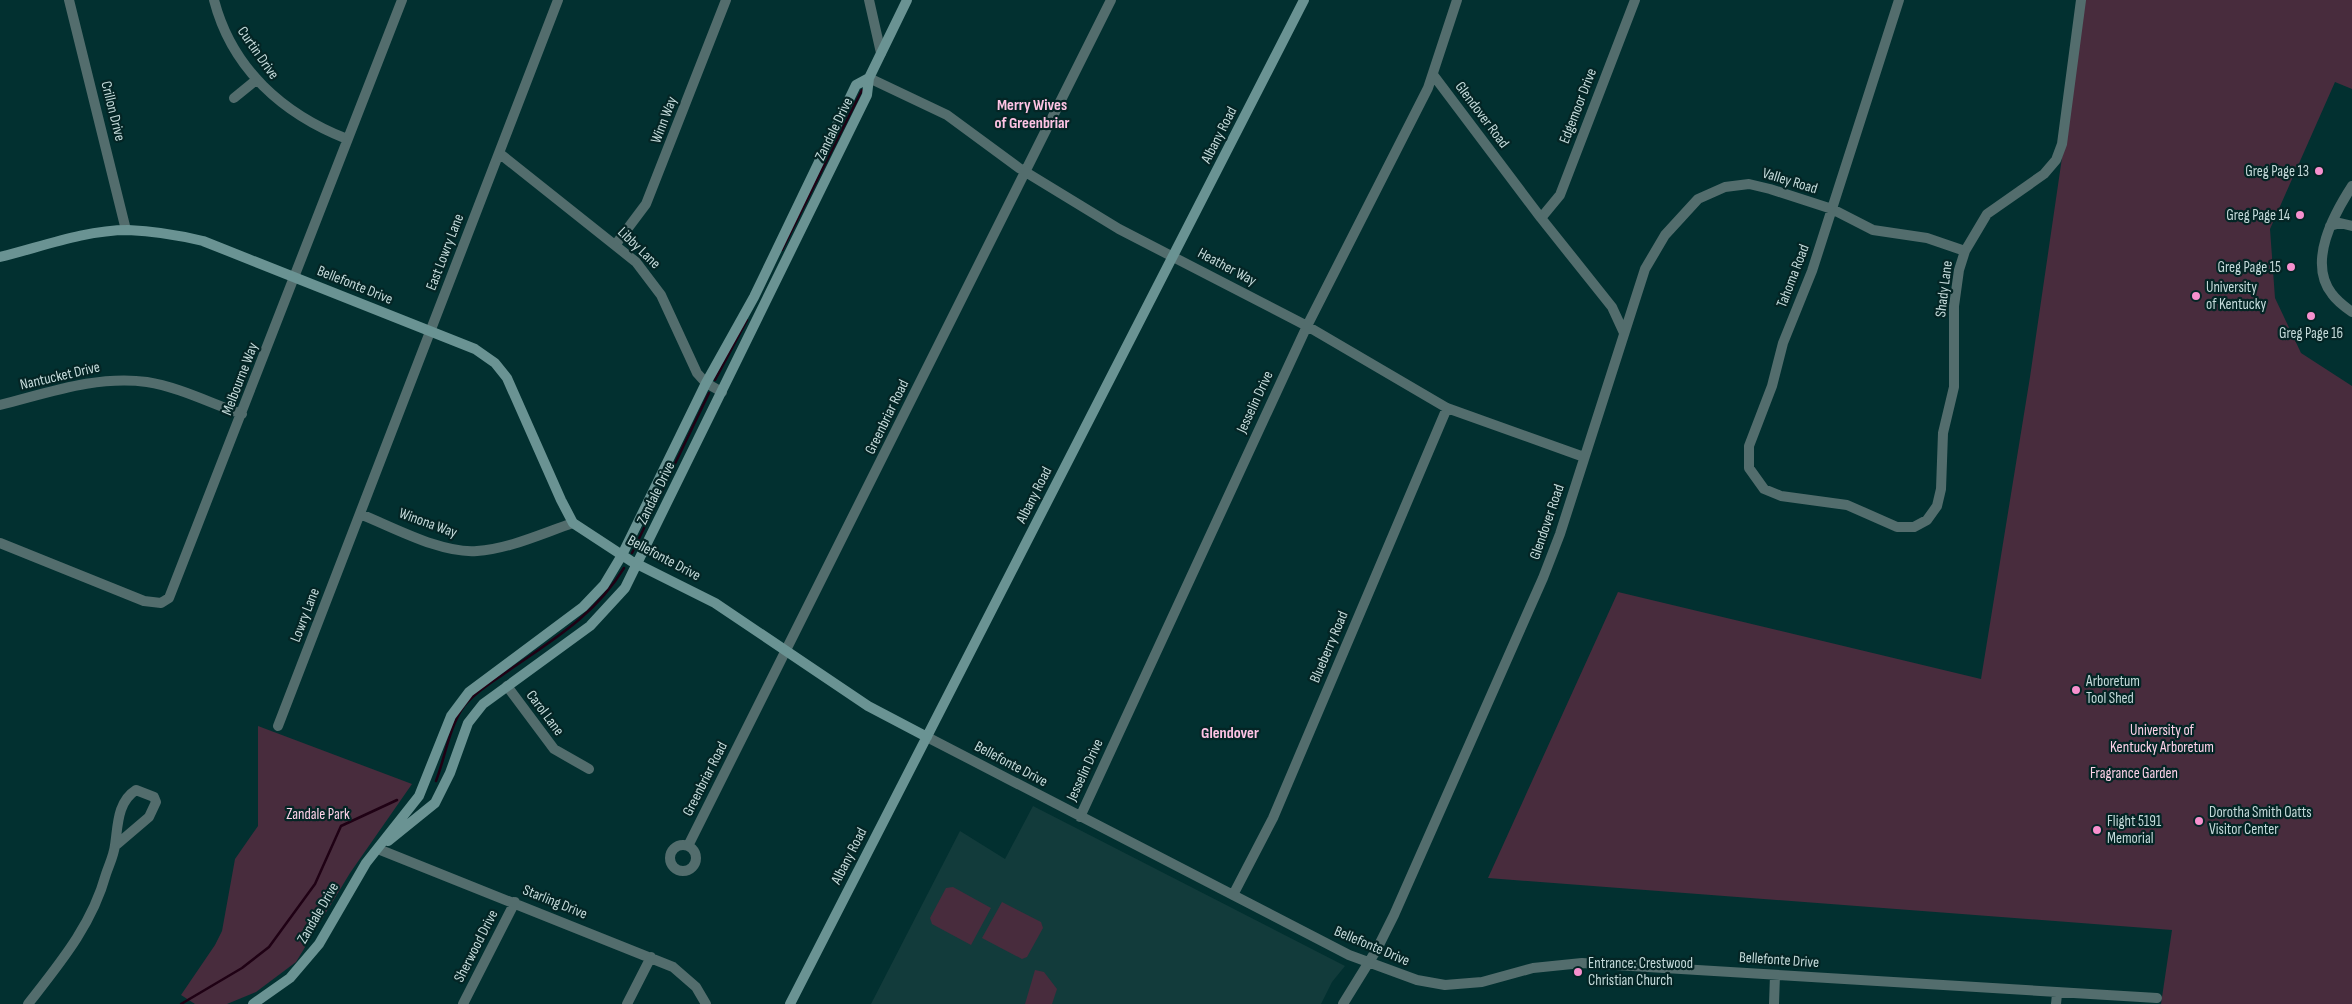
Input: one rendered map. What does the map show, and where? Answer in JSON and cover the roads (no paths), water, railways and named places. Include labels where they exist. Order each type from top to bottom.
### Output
[{"type":"street","name":"Crillon Drive","points":[[69,0],[126,230]]},
{"type":"street","name":"Curtin Drive","points":[[214,0],[229,42],[256,80],[268,93],[299,116],[327,131],[348,139]]},
{"type":"street","name":"Melbourne Way","points":[[0,543],[144,601],[165,601],[172,594],[401,0]]},
{"type":"street","name":"East Lowry Lane","points":[[360,514],[558,0]]},
{"type":"street","name":"Winn Way","points":[[616,244],[646,204],[726,0]]},
{"type":"street","points":[[869,0],[881,53]]},
{"type":"street","name":"Zandale Drive","points":[[378,848],[435,803],[450,773],[473,715],[483,704],[600,618],[625,588],[868,95],[869,78],[907,0]]},
{"type":"street","name":"Greenbriar Road","points":[[688,846],[1111,0]]},
{"type":"street","name":"Albany Road","points":[[790,1004],[1304,0]]},
{"type":"street","name":"Jesselin Drive","points":[[1080,817],[1307,326],[1434,76],[1457,0]]},
{"type":"street","name":"Edgemoor Drive","points":[[1541,218],[1560,195],[1635,0]]},
{"type":"street","name":"Tahoma Road","points":[[1836,502],[1782,496],[1769,492],[1753,476],[1748,458],[1751,441],[1772,386],[1783,343],[1812,271],[1899,0]]},
{"type":"street","name":"Shady Lane","points":[[1836,502],[1858,509],[1890,525],[1903,528],[1922,524],[1936,506],[1941,489],[1943,433],[1954,387],[1954,306],[1959,270],[1965,251],[1987,214],[2037,181],[2056,160],[2062,144],[2081,0]]},
{"type":"street","name":"Glendover Road","points":[[1344,1004],[1394,915],[1539,587],[1560,534],[1624,334],[1621,321],[1612,307],[1541,218],[1434,76]]},
{"type":"street","name":"Zandale Drive","points":[[254,1004],[283,983],[312,956],[356,878],[420,796],[451,716],[458,705],[469,692],[490,674],[584,607],[604,585],[622,555],[706,383],[754,297],[856,85],[869,78]]},
{"type":"street","name":"Heather Way","points":[[869,78],[940,111],[1026,171],[1112,225],[1307,326],[1447,408],[1584,456]]},
{"type":"street","points":[[234,98],[256,80]]},
{"type":"street","name":"Libby Lane","points":[[499,153],[616,244],[636,262],[653,283],[693,365],[706,383],[722,392]]},
{"type":"street","name":"Valley Road","points":[[1624,334],[1650,258],[1670,228],[1698,199],[1725,187],[1749,184],[1770,189],[1832,209],[1873,230],[1926,238],[1965,251]]},
{"type":"street","points":[[2352,186],[2325,236],[2323,250],[2325,280],[2331,294],[2352,312]]},
{"type":"street","points":[[2330,226],[2340,223],[2352,226]]},
{"type":"street","name":"Bellefonte Drive","points":[[0,257],[87,235],[126,230],[178,235],[203,241],[475,349],[501,369],[573,523],[638,565],[707,599],[868,706],[1368,964],[1417,980],[1445,985],[1482,982],[1533,968],[1582,963],[1775,975],[2057,999],[2157,998]]},
{"type":"street","name":"Nantucket Drive","points":[[0,405],[92,382],[122,380],[160,385],[242,414]]},
{"type":"street","name":"Blueberry Road","points":[[1233,895],[1273,818],[1447,408]]},
{"type":"street","name":"Winona Way","points":[[360,514],[438,545],[463,551],[486,550],[573,523]]},
{"type":"street","name":"Lowry Lane","points":[[278,726],[360,514]]},
{"type":"street","name":"Carol Lane","points":[[507,686],[554,749],[589,769]]},
{"type":"street","points":[[28,1004],[68,953],[88,923],[103,886],[115,846],[119,814],[130,794],[136,790],[154,796],[156,802],[149,817],[115,846]]},
{"type":"street","name":"Starling Drive","points":[[378,848],[651,957],[682,973],[696,987],[706,1004]]},
{"type":"street","name":"Sherwood Drive","points":[[463,1004],[515,902]]},
{"type":"street","points":[[627,1004],[651,957]]},
{"type":"street","points":[[1774,1004],[1775,975]]},
{"type":"waterway","points":[[782,250],[862,90]]},
{"type":"waterway","points":[[715,380],[747,320]]},
{"type":"waterway","points":[[632,553],[709,393]]},
{"type":"waterway","points":[[436,781],[451,733],[459,714],[468,701],[572,626],[600,600],[624,568]]},
{"type":"waterway","points":[[181,1004],[242,968],[269,947],[315,884],[341,826],[397,800]]},
{"type":"place","name":"Greg Page 13","points":[[2319,171]]},
{"type":"place","name":"Greg Page 14","points":[[2300,215]]},
{"type":"place","name":"Greg Page 15","points":[[2291,267]]},
{"type":"place","name":"University of Kentucky","points":[[2196,296]]},
{"type":"place","name":"Greg Page 16","points":[[2311,316]]},
{"type":"place","name":"Arboretum Tool Shed","points":[[2076,690]]},
{"type":"place","name":"Dorotha Smith Oatts Visitor Center","points":[[2199,821]]},
{"type":"place","name":"Flight 5191 Memorial","points":[[2097,830]]},
{"type":"place","name":"Entrance: Crestwood Christian Church","points":[[1578,972]]},
{"type":"district","name":"Merry Wives of Greenbriar","points":[[1032,114]]},
{"type":"district","name":"Glendover","points":[[1230,733]]},
{"type":"park label","name":"University of Kentucky Arboretum","points":[[2162,738]]},
{"type":"park label","name":"Fragrance Garden","points":[[2134,773]]},
{"type":"park label","name":"Zandale Park","points":[[318,814]]}]
